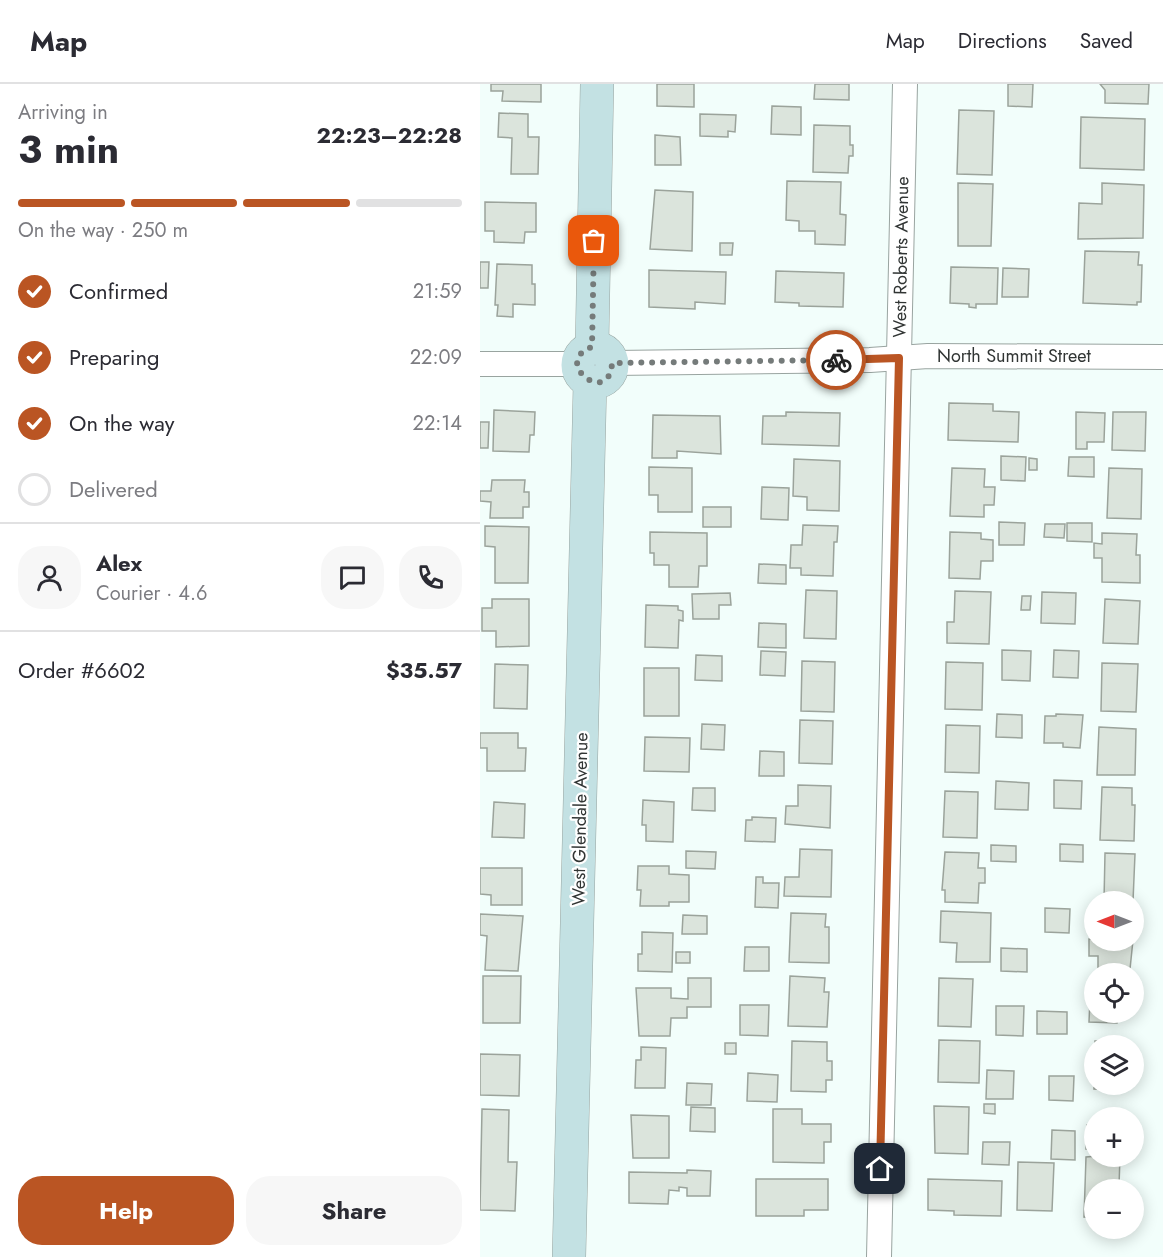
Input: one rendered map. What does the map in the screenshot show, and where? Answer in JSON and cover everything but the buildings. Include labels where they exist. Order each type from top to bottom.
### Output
[{"type":"street","name":"West Glendale Avenue","points":[[569,1257],[593,364],[597,84]]},
{"type":"street","name":"West Roberts Avenue","points":[[879,1257],[905,84]]},
{"type":"street","name":"North Summit Street","points":[[480,364],[1163,357]]},
{"type":"way so far","points":[[594,241],[592,347],[582,353],[578,364],[581,375],[590,382],[606,378],[610,374],[612,363],[836,360]]},
{"type":"route","points":[[836,360],[899,358],[880,1169]]}]
